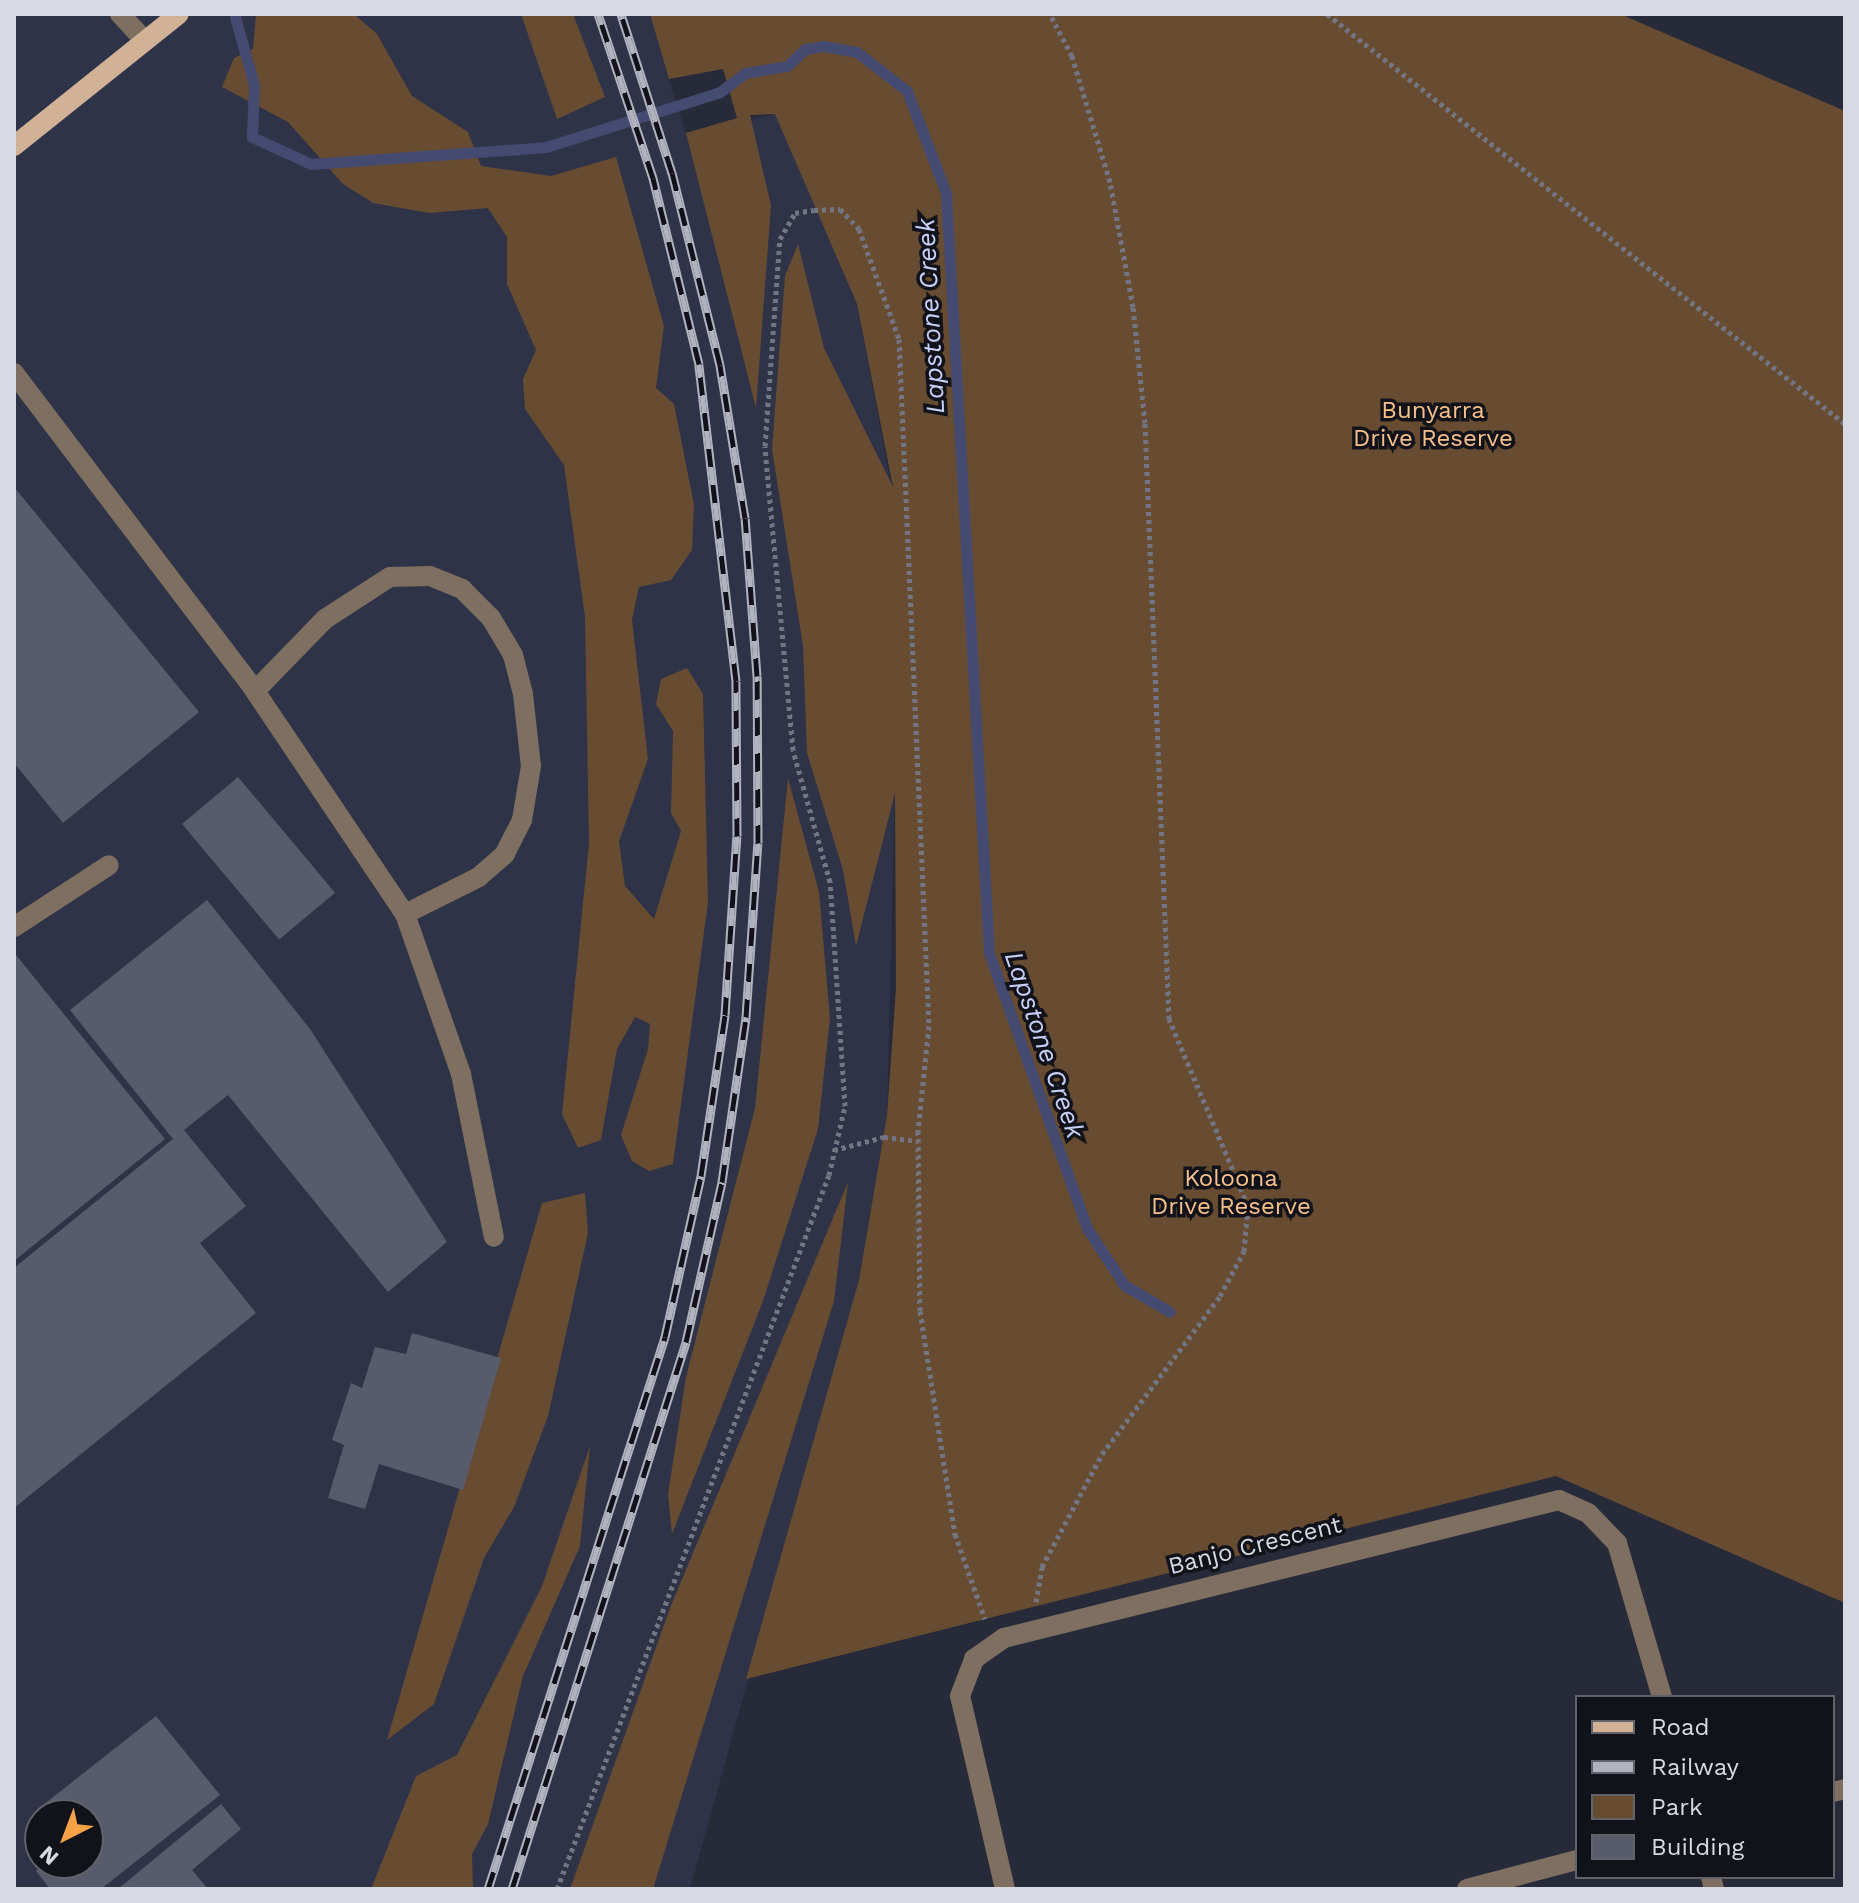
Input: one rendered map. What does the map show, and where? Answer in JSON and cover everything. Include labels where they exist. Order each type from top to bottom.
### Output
[{"type":"main road","points":[[14,146],[179,14]]},
{"type":"street","points":[[120,14],[145,41]]},
{"type":"street","points":[[14,373],[255,691],[405,914],[461,1074],[494,1237]]},
{"type":"street","points":[[255,691],[325,619],[390,577],[430,576],[462,589],[491,618],[513,655],[523,694],[531,766],[522,820],[505,854],[479,877],[405,914]]},
{"type":"street","points":[[14,927],[109,865]]},
{"type":"street","name":"Banjo Crescent","points":[[1005,1889],[960,1696],[965,1672],[993,1644],[1031,1630],[1559,1500],[1588,1513],[1617,1543],[1661,1695]]},
{"type":"street","points":[[1467,1889],[1575,1861]]},
{"type":"path","points":[[1031,1630],[1042,1567],[1056,1537],[1128,1416],[1220,1296],[1244,1251],[1248,1206],[1169,1019],[1145,423],[1133,307],[1110,182],[1072,56],[1050,14]]},
{"type":"path","points":[[1327,14],[1845,424]]},
{"type":"path","points":[[557,1889],[834,1150],[845,1106],[842,987],[830,882],[793,750],[765,446],[780,239],[795,213],[814,210],[840,209],[859,229],[899,339],[929,1026],[918,1141],[920,1311],[955,1534],[993,1644]]},
{"type":"path","points":[[834,1150],[884,1137],[918,1141]]},
{"type":"shaded area","points":[[14,14],[728,14],[723,69],[669,79],[686,133],[776,114],[857,304],[901,538],[887,1115],[859,1280],[690,1889],[14,1889]]},
{"type":"green space","points":[[256,14],[354,14],[377,34],[412,96],[468,132],[481,166],[551,176],[616,157],[664,326],[656,388],[674,404],[694,505],[692,550],[671,580],[639,587],[632,620],[648,759],[619,841],[625,886],[654,919],[681,831],[671,813],[673,731],[656,704],[661,679],[687,668],[703,694],[708,902],[673,1164],[649,1171],[632,1161],[621,1135],[648,1049],[650,1024],[635,1017],[617,1049],[601,1140],[578,1148],[562,1114],[589,843],[585,617],[564,465],[525,409],[523,379],[536,350],[507,284],[507,237],[488,208],[429,213],[373,203],[343,184],[288,122],[222,87],[234,58],[253,49]]},
{"type":"green space","points":[[521,14],[573,14],[605,97],[557,119]]},
{"type":"green space","points":[[650,14],[1620,14],[1845,111],[1845,1603],[1556,1476],[746,1679],[859,1280],[887,1115],[896,988],[895,793],[856,946],[843,870],[807,753],[803,646],[772,449],[785,276],[798,244],[824,348],[893,487],[857,304],[775,114],[750,115],[771,205],[756,408],[686,133],[737,118],[723,69],[669,79]]},
{"type":"green space","points":[[788,778],[819,892],[830,1018],[818,1129],[763,1301],[672,1534],[668,1494],[686,1377],[755,1108]]},
{"type":"green space","points":[[848,1182],[834,1301],[653,1889],[570,1889],[670,1608]]},
{"type":"green space","points":[[585,1193],[588,1233],[548,1416],[514,1507],[484,1558],[434,1704],[387,1740],[542,1203]]},
{"type":"green space","points":[[590,1446],[580,1546],[523,1676],[488,1824],[472,1854],[473,1889],[371,1889],[416,1776],[457,1755],[542,1586]]},
{"type":"building","points":[[14,487],[199,712],[63,823],[14,763]]},
{"type":"building","points":[[238,777],[335,893],[279,940],[182,824]]},
{"type":"building","points":[[207,900],[310,1029],[447,1242],[388,1292],[228,1095],[184,1130],[246,1206],[200,1243],[256,1313],[14,1508],[14,1268],[173,1139],[70,1010]]},
{"type":"building","points":[[16,955],[165,1139],[14,1261],[14,957]]},
{"type":"building","points":[[412,1333],[501,1358],[463,1490],[379,1464],[365,1509],[328,1498],[344,1445],[332,1440],[351,1383],[362,1388],[375,1347],[406,1354]]},
{"type":"building","points":[[156,1716],[220,1795],[101,1889],[50,1889],[42,1879],[104,1879],[104,1799],[51,1799]]},
{"type":"building","points":[[221,1804],[241,1829],[192,1870],[208,1889],[118,1889]]},
{"type":"waterway","name":"Lapstone Creek","points":[[235,17],[254,85],[252,137],[311,164],[546,147],[720,92],[745,73],[787,66],[805,49],[823,46],[857,52],[907,91],[946,193],[989,953],[1087,1228],[1124,1285],[1170,1312]]},
{"type":"railway","points":[[488,1889],[665,1337],[701,1176],[725,1015],[737,836],[736,681],[699,364],[653,178],[598,14]]},
{"type":"railway","points":[[512,1889],[686,1342],[722,1182],[746,1017],[758,843],[757,676],[745,518],[720,365],[672,173],[621,14]]},
{"type":"park label","name":"Bunyarra Drive Reserve","points":[[1433,425]]},
{"type":"park label","name":"Koloona Drive Reserve","points":[[1231,1193]]}]
